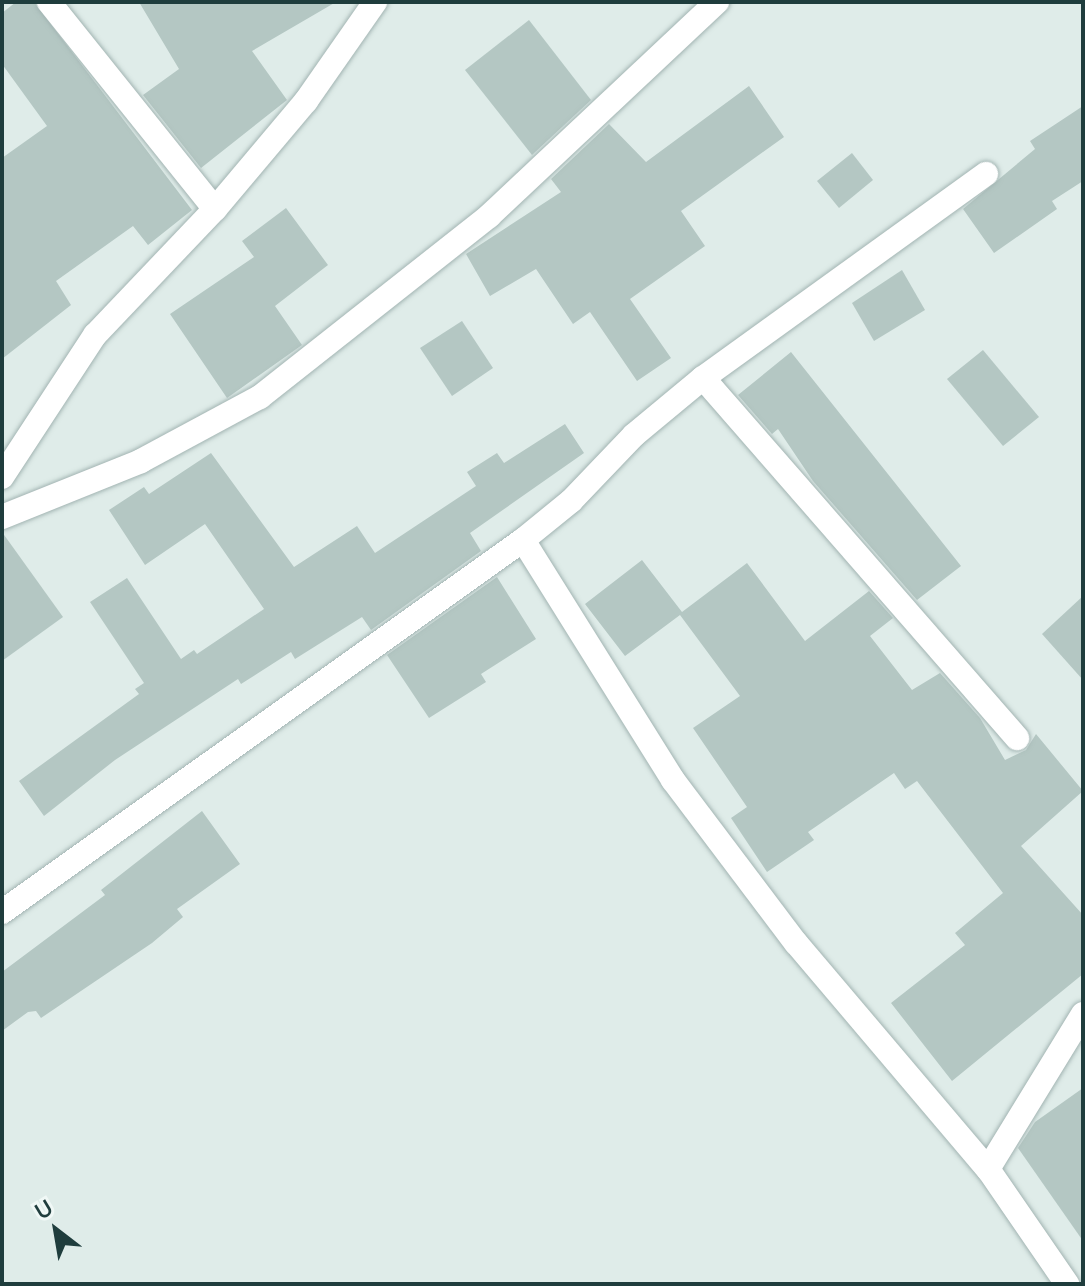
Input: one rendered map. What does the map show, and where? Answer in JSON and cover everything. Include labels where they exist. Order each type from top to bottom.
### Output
[{"type":"street","points":[[49,2],[215,209]]},
{"type":"street","points":[[2,477],[95,335],[215,209],[306,101],[375,2]]},
{"type":"street","points":[[2,517],[141,461],[260,397],[489,216],[717,2]]},
{"type":"street","points":[[2,912],[523,540],[571,501],[634,435],[703,378],[986,174]]},
{"type":"street","points":[[703,378],[1017,738]]},
{"type":"street","points":[[523,540],[673,780],[796,943],[988,1169],[1067,1284]]},
{"type":"street","points":[[988,1169],[1083,1014]]},
{"type":"building","points":[[16,2],[34,2],[192,210],[148,245],[133,226],[56,281],[71,305],[2,359],[2,158],[47,126],[2,64],[2,13]]},
{"type":"building","points":[[139,2],[336,2],[252,51],[287,100],[201,168],[143,95],[179,69]]},
{"type":"building","points":[[529,20],[591,100],[532,155],[465,70]]},
{"type":"building","points":[[749,86],[784,137],[681,211],[705,246],[630,299],[671,358],[637,381],[590,312],[573,324],[536,269],[490,296],[466,254],[561,192],[551,179],[609,124],[646,162]]},
{"type":"building","points":[[1083,106],[1083,181],[1052,201],[1057,209],[994,253],[963,209],[1035,149],[1030,141]]},
{"type":"building","points":[[852,153],[873,180],[839,208],[817,181]]},
{"type":"building","points":[[286,208],[328,265],[275,306],[302,345],[227,398],[170,314],[254,257],[242,241]]},
{"type":"building","points":[[902,270],[925,310],[874,341],[852,303]]},
{"type":"building","points":[[462,321],[493,368],[452,396],[420,348]]},
{"type":"building","points":[[983,350],[1039,417],[1003,446],[947,379]]},
{"type":"building","points":[[791,352],[961,566],[917,600],[813,481],[778,429],[772,434],[738,395]]},
{"type":"building","points":[[565,424],[584,453],[470,533],[481,551],[371,630],[362,617],[295,659],[291,652],[241,684],[238,679],[115,760],[44,816],[19,781],[139,694],[135,689],[144,683],[90,602],[127,578],[181,659],[194,650],[197,654],[264,609],[205,524],[145,565],[109,510],[144,487],[149,494],[211,453],[294,567],[357,526],[375,553],[476,486],[467,472],[497,453],[504,463]]},
{"type":"building","points":[[2,532],[63,617],[2,661]]},
{"type":"building","points":[[642,560],[682,612],[747,563],[805,641],[869,591],[893,618],[870,636],[912,690],[940,673],[980,718],[1005,760],[1026,750],[1036,734],[1083,791],[1021,846],[1083,915],[1083,974],[952,1081],[891,1003],[965,945],[955,933],[1003,893],[917,781],[905,789],[894,773],[808,832],[814,840],[767,872],[731,818],[747,807],[693,728],[740,696],[680,615],[625,656],[585,604]]},
{"type":"building","points":[[497,577],[536,639],[481,674],[486,682],[429,718],[387,655]]},
{"type":"building","points":[[1083,596],[1083,680],[1042,634]]},
{"type":"building","points":[[202,811],[240,864],[177,909],[183,917],[152,943],[41,1018],[36,1011],[28,1012],[2,1031],[2,972],[105,895],[101,890]]},
{"type":"building","points":[[1083,1088],[1083,1241],[1018,1148],[1035,1122]]}]
